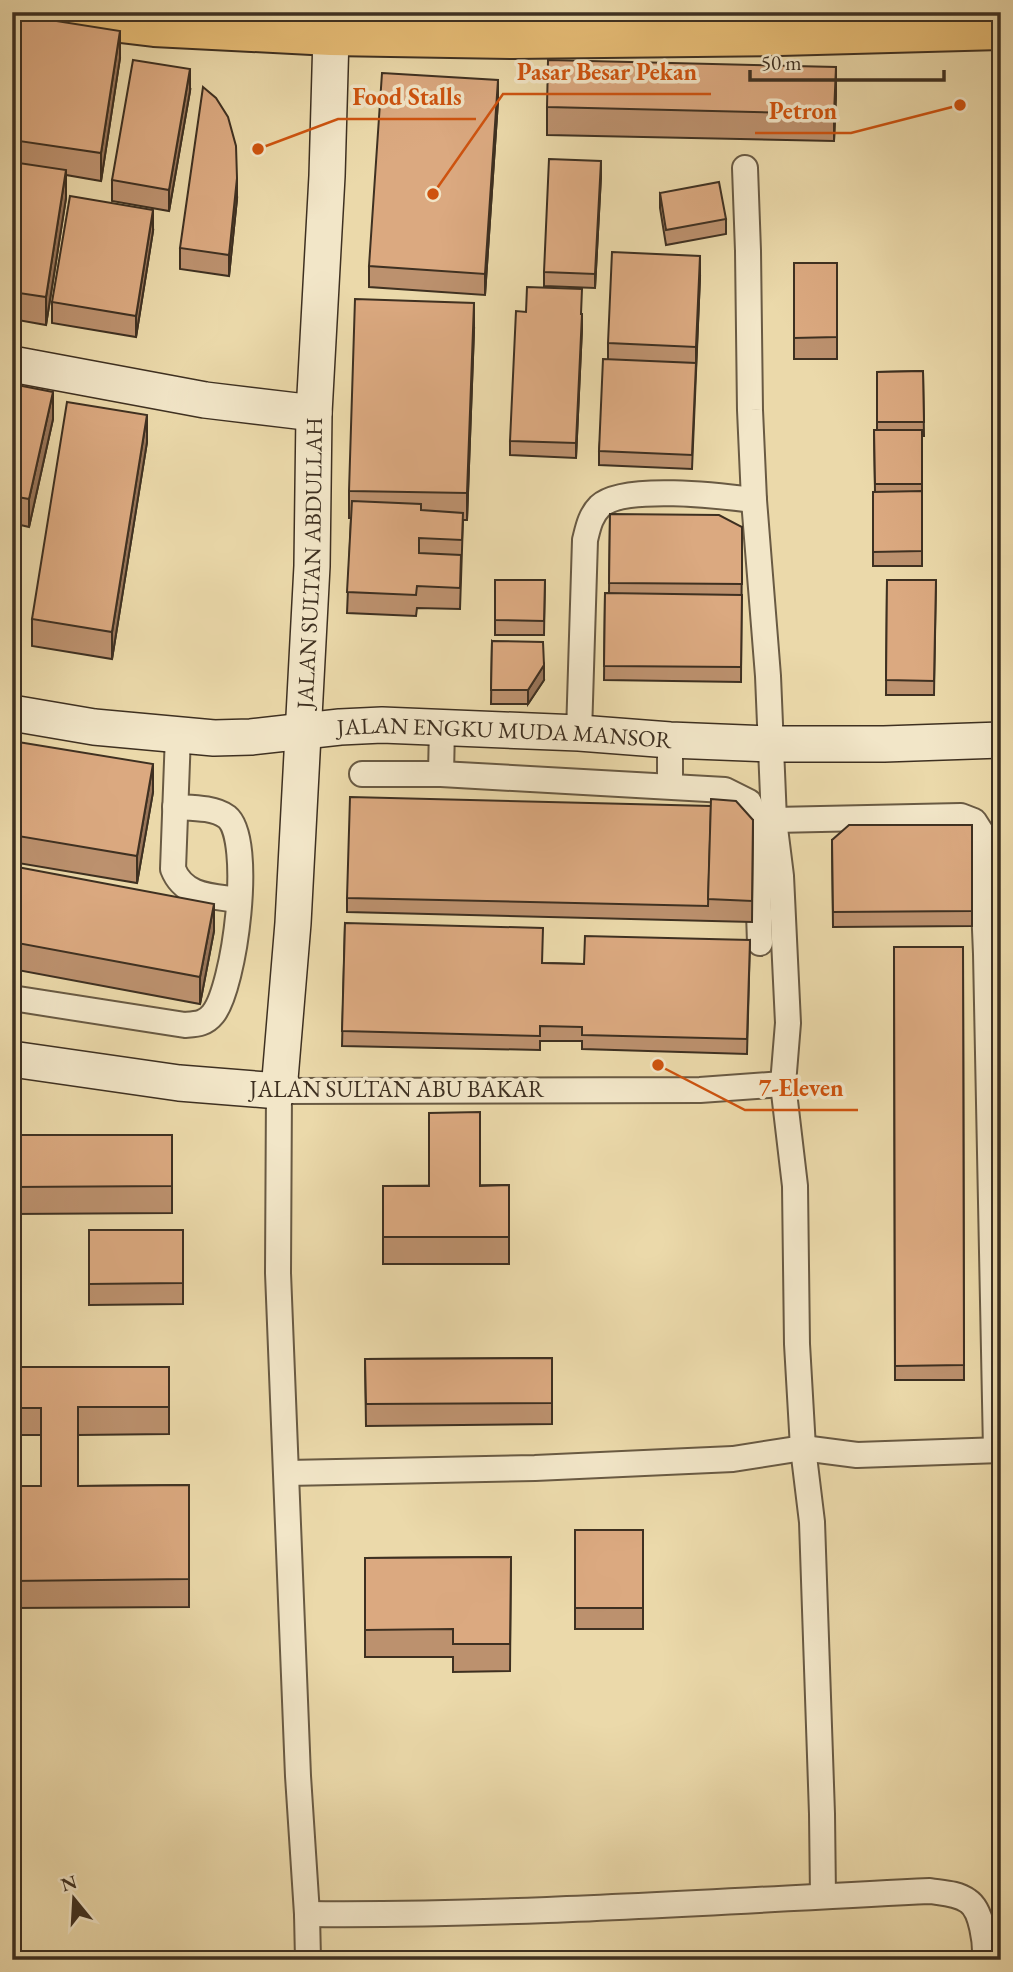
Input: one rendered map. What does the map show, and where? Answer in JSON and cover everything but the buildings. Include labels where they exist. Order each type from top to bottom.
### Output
[{"type":"highway","points":[[28,12],[154,27],[331,36],[513,39],[1001,30]]},
{"type":"street","name":"JALAN SULTAN ABDULLAH","points":[[279,1091],[293,923],[304,733],[312,566],[314,412],[327,176],[331,36]]},
{"type":"street","points":[[745,168],[754,500],[768,676],[774,820],[781,876],[788,1023],[783,1084],[795,1186],[797,1344],[803,1448],[812,1535],[823,1896]]},
{"type":"street","points":[[12,365],[205,400],[314,412]]},
{"type":"street","points":[[579,733],[585,541],[589,521],[600,506],[615,498],[633,494],[722,496],[754,500]]},
{"type":"street","name":"JALAN ENGKU MUDA MANSOR","points":[[12,713],[94,727],[214,738],[382,725],[770,744],[1001,740]]},
{"type":"street","points":[[441,775],[442,727]]},
{"type":"street","points":[[178,734],[173,869],[177,879],[189,890],[238,900]]},
{"type":"street","points":[[670,740],[670,786]]},
{"type":"street","points":[[362,774],[441,775],[725,790],[750,802],[756,819],[760,943]]},
{"type":"street","points":[[12,998],[185,1025],[203,1023],[215,1012],[226,988],[235,944],[240,846],[236,829],[228,818],[215,811],[175,807]]},
{"type":"street","points":[[287,1473],[534,1468],[733,1459],[803,1448],[858,1455],[998,1450],[981,832],[974,821],[961,816],[774,820]]},
{"type":"street","name":"JALAN SULTAN ABU BAKAR","points":[[12,1059],[179,1083],[279,1091],[699,1090],[783,1084]]},
{"type":"street","points":[[279,1091],[278,1273],[308,1960]]},
{"type":"street","points":[[307,1914],[531,1912],[930,1891],[953,1894],[971,1902],[981,1922],[986,1947],[985,1960]]},
{"type":"place","name":"Petron","points":[[960,105]]},
{"type":"place","name":"Food Stalls","points":[[258,149]]},
{"type":"place","name":"Pasar Besar Pekan","points":[[433,194]]},
{"type":"place","name":"7-Eleven","points":[[658,1065]]}]
